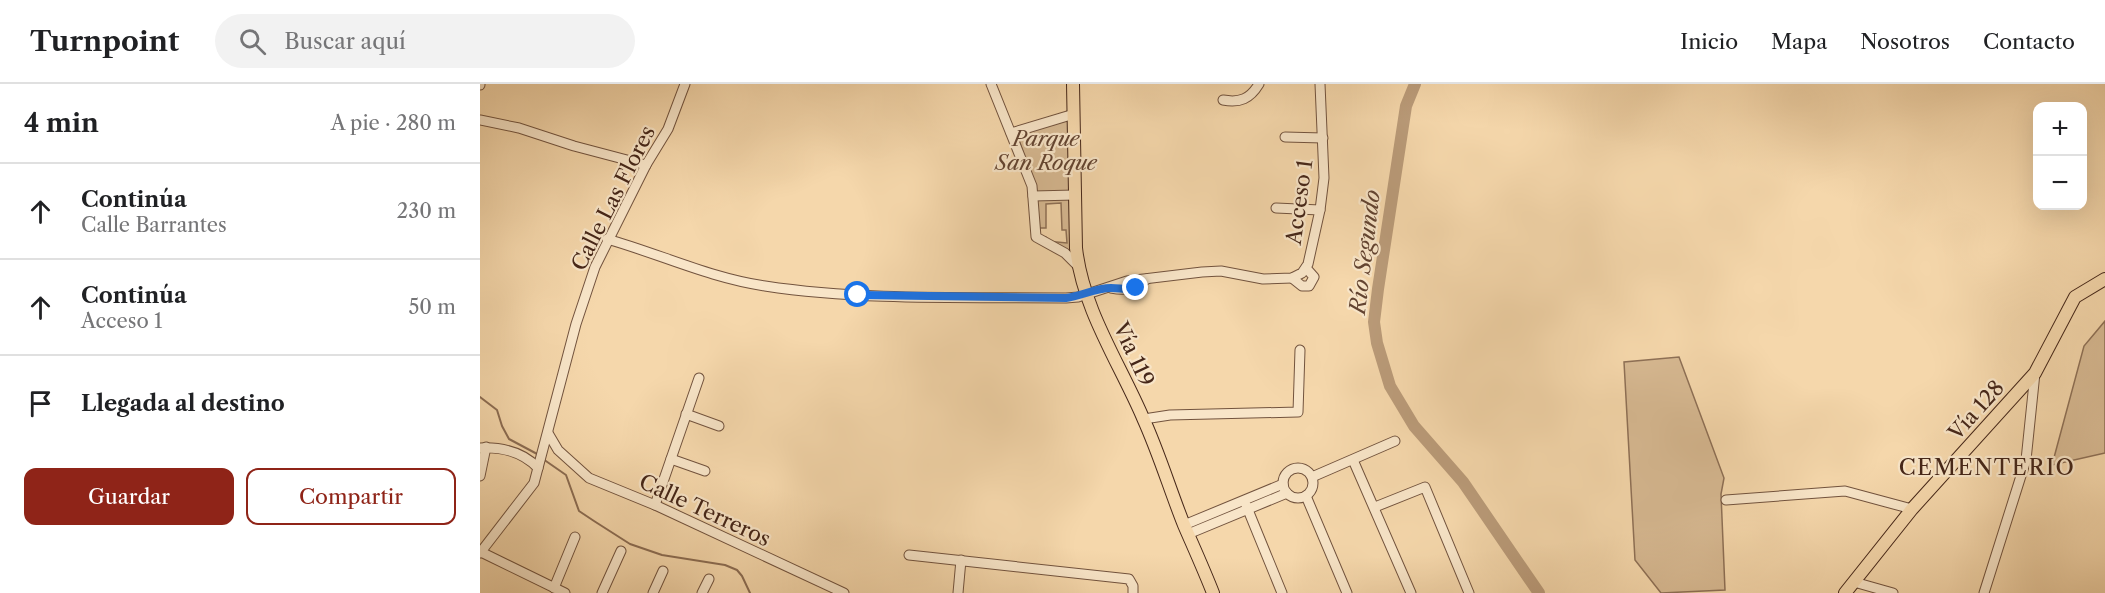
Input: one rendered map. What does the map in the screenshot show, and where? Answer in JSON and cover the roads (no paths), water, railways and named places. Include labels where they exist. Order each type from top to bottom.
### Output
[{"type":"main road","name":"Vía 119","points":[[1073,84],[1078,266],[1086,294],[1107,346],[1145,422],[1186,530],[1213,593]]},
{"type":"main road","name":"Vía 128","points":[[1845,593],[1912,509],[2035,373],[2075,297],[2105,279]]},
{"type":"street","name":"Calle Las Flores","points":[[481,553],[534,483],[576,324],[595,267],[646,165],[668,129],[685,84]]},
{"type":"street","points":[[991,84],[1032,186],[1036,237],[1065,253],[1078,266]]},
{"type":"street","points":[[1223,100],[1237,103],[1250,96],[1259,84]]},
{"type":"street","name":"Acceso 1","points":[[1292,278],[1306,268],[1320,210],[1324,178],[1320,84]]},
{"type":"street","points":[[1011,133],[1074,114]]},
{"type":"street","points":[[480,120],[519,128],[574,146],[646,165]]},
{"type":"street","points":[[1285,137],[1323,138]]},
{"type":"street","points":[[1033,196],[1075,195]]},
{"type":"street","points":[[1276,208],[1320,210]]},
{"type":"street","points":[[607,239],[645,250],[684,266],[764,286],[858,295],[1066,298],[1110,288],[1127,281],[1221,271],[1263,279],[1292,278],[1302,286],[1309,286],[1314,277],[1306,268]]},
{"type":"street","points":[[1145,422],[1172,419],[1179,415],[1298,411],[1300,350]]},
{"type":"street","points":[[1984,593],[1986,580],[2026,460],[2035,373]]},
{"type":"street","points":[[655,505],[699,378]]},
{"type":"street","points":[[687,414],[719,426]]},
{"type":"street","name":"Calle Terreros","points":[[548,433],[558,450],[589,478],[655,505],[844,593]]},
{"type":"street","points":[[1312,477],[1395,441]]},
{"type":"street","points":[[480,476],[483,447],[506,449],[532,461],[558,450]]},
{"type":"street","points":[[671,459],[705,471]]},
{"type":"street","points":[[1353,460],[1411,593]]},
{"type":"street","points":[[1302,468],[1312,477],[1313,485],[1306,496],[1296,498],[1285,488],[1286,475],[1293,469],[1302,468]]},
{"type":"street","points":[[1375,507],[1425,487],[1470,593]]},
{"type":"street","points":[[1186,530],[1285,488]]},
{"type":"street","points":[[1726,500],[1845,491],[1912,509]]},
{"type":"street","points":[[1306,496],[1347,593]]},
{"type":"street","points":[[1246,505],[1282,593]]},
{"type":"street","points":[[554,588],[575,537]]},
{"type":"street","points":[[602,593],[621,551]]},
{"type":"street","points":[[481,553],[565,593]]},
{"type":"street","points":[[909,555],[1129,579],[1134,586],[1133,593]]},
{"type":"street","points":[[958,593],[961,560]]},
{"type":"street","points":[[652,593],[663,571]]},
{"type":"street","points":[[702,593],[709,579]]},
{"type":"street","points":[[1854,582],[1893,593]]},
{"type":"waterway","name":"Río Segundo","points":[[1415,84],[1406,106],[1378,289],[1374,322],[1377,343],[1390,386],[1414,426],[1463,482],[1539,593]]},
{"type":"waterway","points":[[480,397],[497,410],[509,439],[539,455]]},
{"type":"waterway","points":[[543,459],[566,475],[579,511],[594,521],[630,544],[662,555],[725,565],[737,570],[750,593]]},
{"type":"district","name":"CEMENTERIO","points":[[1987,467]]},
{"type":"park label","name":"Parque San Roque","points":[[1046,150]]}]
